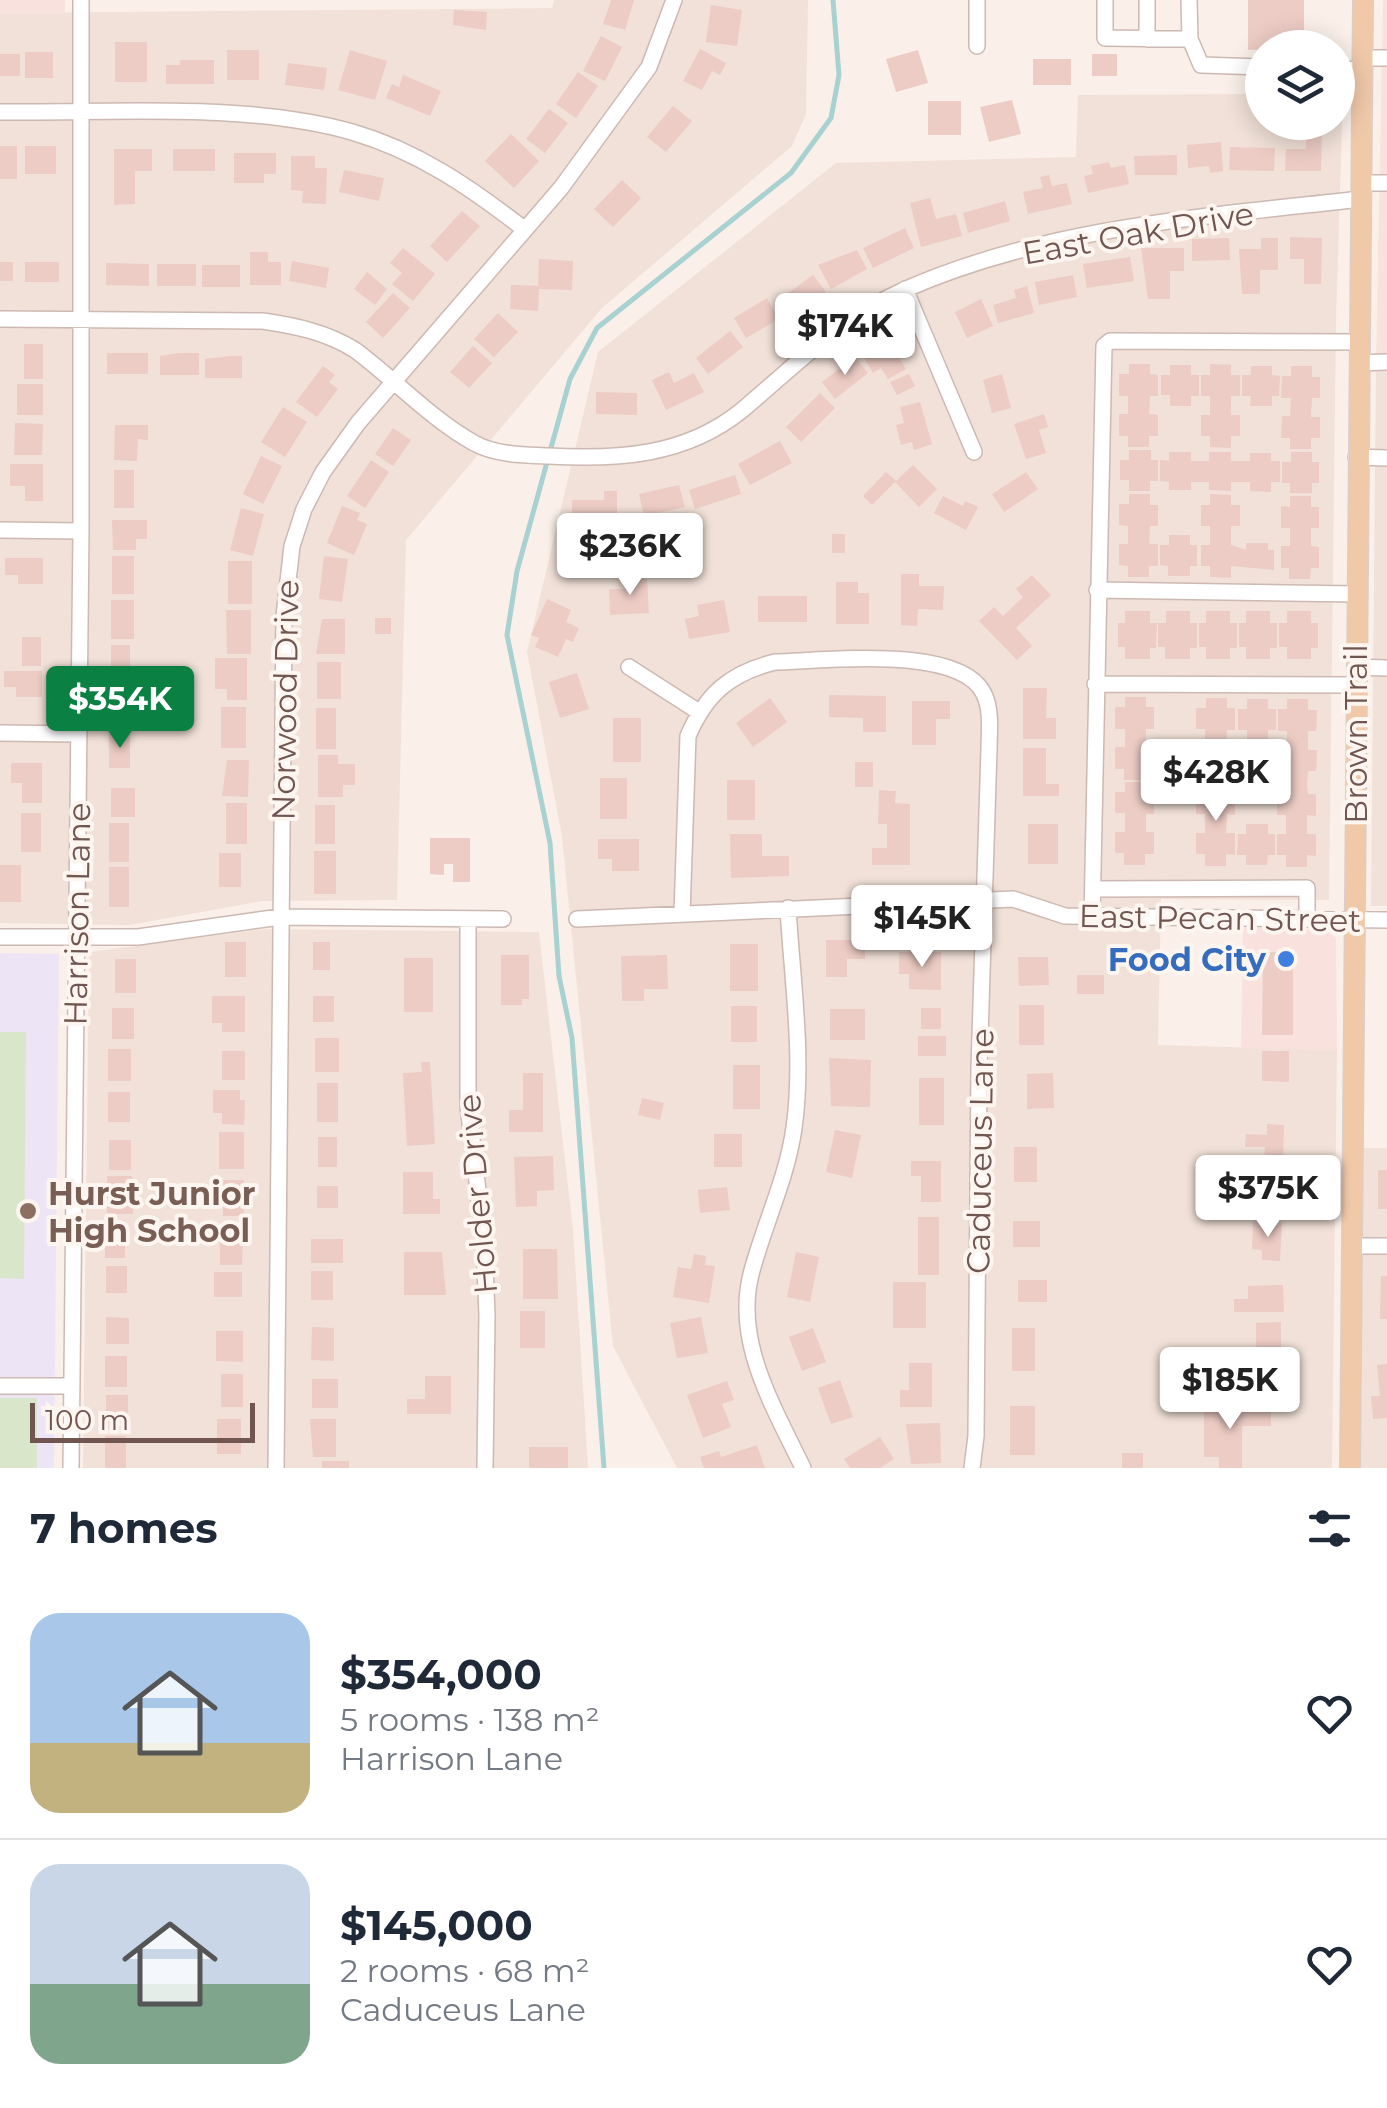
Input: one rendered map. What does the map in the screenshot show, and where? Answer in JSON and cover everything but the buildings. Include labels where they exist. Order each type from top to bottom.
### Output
[{"type":"main road","name":"Brown Trail","points":[[1350,1468],[1363,0]]},
{"type":"street","name":"Harrison Lane","points":[[71,1468],[81,531],[80,0]]},
{"type":"street","name":"Norwood Drive","points":[[276,1468],[284,594],[292,546],[304,508],[323,472],[396,380],[561,188],[648,66],[674,0]]},
{"type":"street","points":[[977,0],[977,46]]},
{"type":"street","points":[[1105,0],[1104,38],[1190,38]]},
{"type":"street","points":[[1147,0],[1147,38]]},
{"type":"street","points":[[1189,0],[1190,38],[1201,64],[1245,65]]},
{"type":"street","points":[[1355,65],[1387,58]]},
{"type":"street","points":[[0,112],[259,117],[353,132],[460,180],[524,229]]},
{"type":"street","name":"East Oak Drive","points":[[0,319],[263,321],[296,326],[333,337],[396,380],[476,444],[539,456],[637,456],[698,438],[740,412],[831,330],[905,290],[1066,240],[1387,183]]},
{"type":"street","points":[[905,290],[974,452]]},
{"type":"street","points":[[1092,917],[1104,346],[1110,340],[1358,352],[1387,362]]},
{"type":"street","points":[[1356,457],[1387,458]]},
{"type":"street","points":[[0,530],[81,531]]},
{"type":"street","points":[[1097,590],[1356,594]]},
{"type":"street","name":"Caduceus Lane","points":[[682,914],[684,759],[699,712],[734,676],[774,662],[938,662],[958,668],[974,680],[989,711],[988,899],[979,1068],[976,1436],[972,1468]]},
{"type":"street","points":[[629,668],[699,712]]},
{"type":"street","points":[[1096,684],[1355,676],[1387,668]]},
{"type":"street","points":[[0,733],[79,734]]},
{"type":"street","points":[[1093,889],[1307,888],[1307,919]]},
{"type":"street","name":"East Pecan Street","points":[[577,918],[1013,899],[1064,916],[1387,920]]},
{"type":"street","points":[[788,908],[796,1116],[786,1172],[752,1269],[745,1311],[755,1362],[803,1468]]},
{"type":"street","points":[[0,938],[138,936],[280,917],[503,919]]},
{"type":"street","name":"Holder Drive","points":[[468,919],[466,1075],[487,1315],[485,1468]]},
{"type":"street","points":[[1350,1246],[1387,1246]]},
{"type":"street","points":[[0,1386],[72,1386]]},
{"type":"shaded area","points":[[0,0],[65,0],[65,13],[0,13]]},
{"type":"shaded area","points":[[554,0],[808,0],[806,114],[792,146],[602,308],[406,540],[397,900],[263,901],[129,925],[0,923],[0,13],[552,8]]},
{"type":"shaded area","points":[[1383,0],[1387,0],[1387,371],[1376,371]]},
{"type":"shaded area","points":[[1245,94],[1245,140],[1342,140],[1329,900],[1161,899],[1158,1045],[1337,1050],[1332,1468],[677,1468],[613,1346],[562,836],[527,652],[598,352],[836,163],[1076,157],[1078,95]]},
{"type":"shaded area","points":[[1376,371],[1387,371],[1387,906],[1371,906]]},
{"type":"shaded area","points":[[1243,928],[1325,929],[1336,938],[1337,1050],[1241,1048]]},
{"type":"shaded area","points":[[266,929],[539,932],[573,1230],[588,1468],[83,1468],[89,952]]},
{"type":"shaded area","name":"Hurst Junior High School","points":[[0,953],[59,954],[54,1468],[0,1468]]},
{"type":"shaded area","points":[[1361,1148],[1387,1148],[1387,1468],[1360,1468]]},
{"type":"green space","points":[[0,1032],[26,1032],[24,1279],[0,1278]]},
{"type":"green space","points":[[0,1398],[37,1398],[37,1468],[0,1468]]},
{"type":"waterway","points":[[604,1468],[572,1038],[559,976],[550,843],[507,635],[517,571],[570,379],[597,328],[791,173],[831,118],[839,75],[833,0]]},
{"type":"place","name":"Food City","points":[[1286,959]]},
{"type":"place","name":"Hurst Junior High School","points":[[28,1211]]}]
